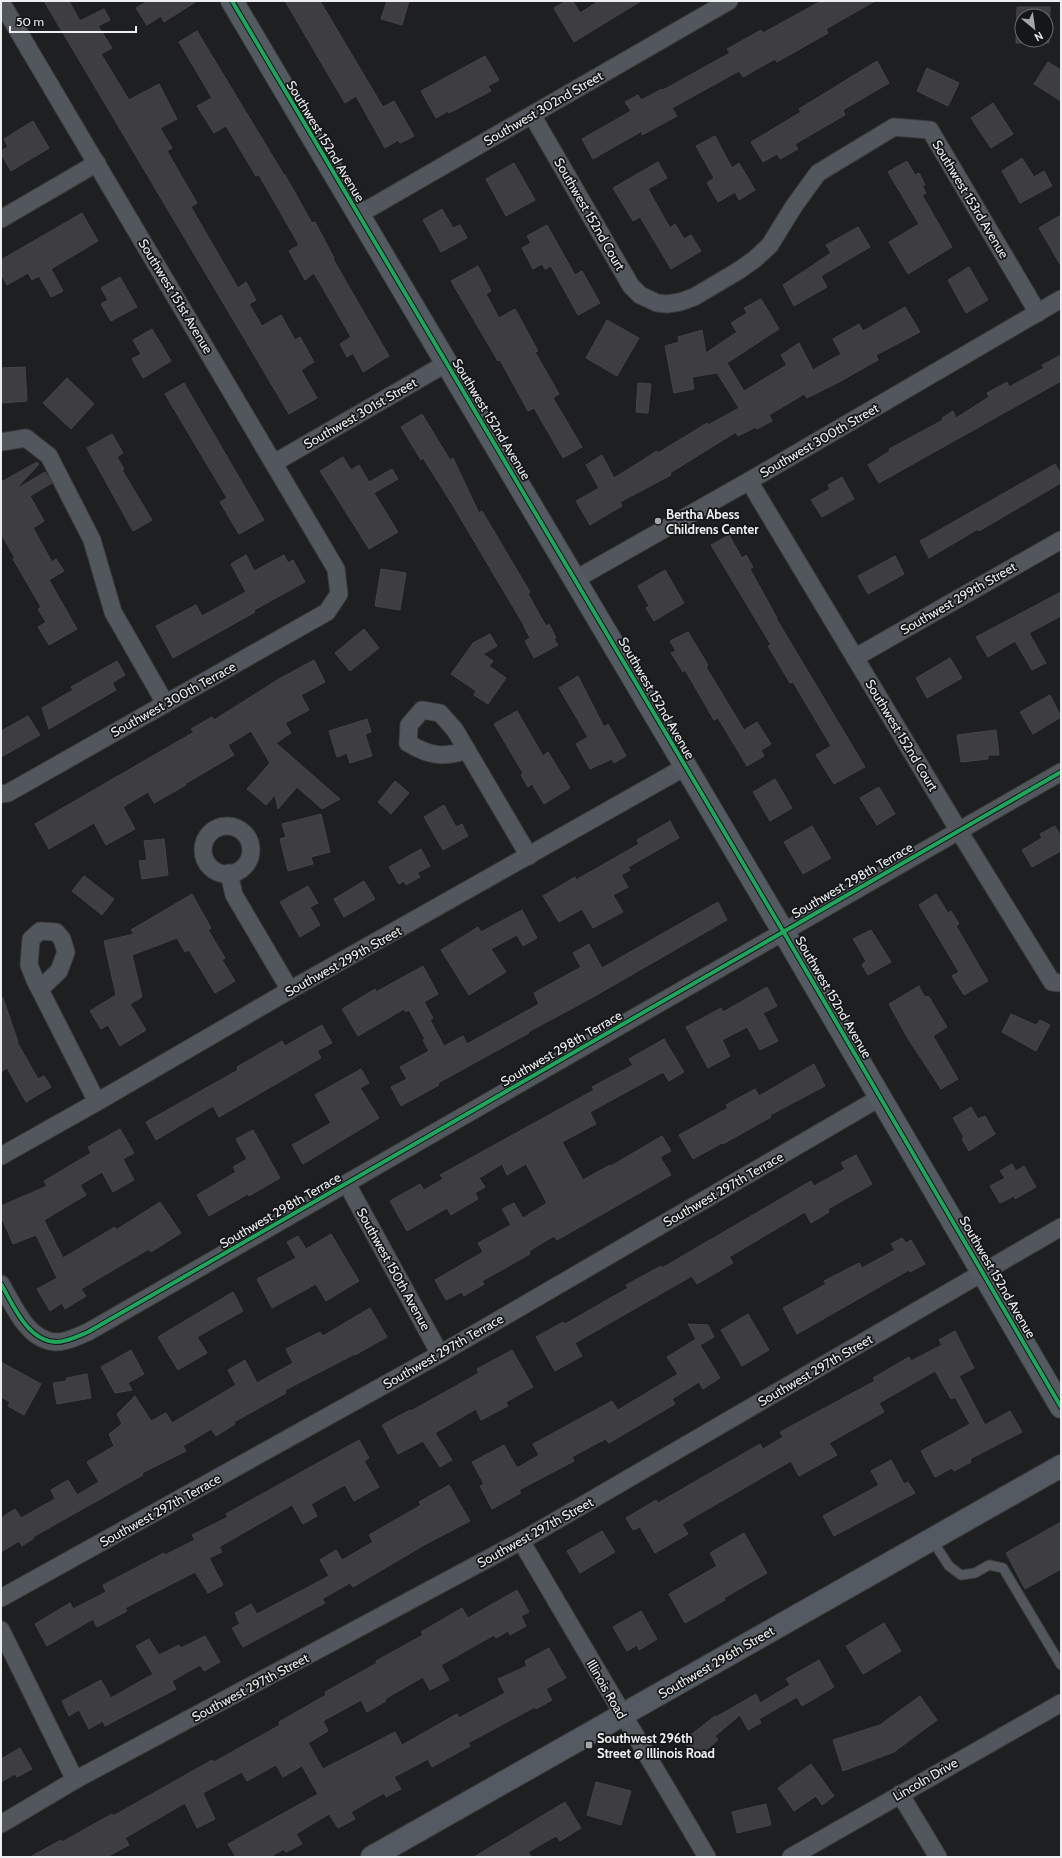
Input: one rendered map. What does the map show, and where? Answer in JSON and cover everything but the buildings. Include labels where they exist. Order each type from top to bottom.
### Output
[{"type":"street","name":"Southwest 152nd Avenue","points":[[232,1],[576,579],[685,767],[881,1097],[1061,1407]]},
{"type":"street","name":"Southwest 302nd Street","points":[[358,215],[728,1]]},
{"type":"street","name":"Southwest 151st Avenue","points":[[1,2],[336,569],[339,594]]},
{"type":"street","name":"Southwest 152nd Court","points":[[532,114],[631,286],[640,295],[657,303],[667,304],[680,302],[694,297],[755,259],[770,245],[794,206],[818,173]]},
{"type":"street","name":"Southwest 153rd Avenue","points":[[818,173],[894,127],[930,130],[1038,313]]},
{"type":"street","points":[[1,219],[97,163]]},
{"type":"street","name":"Southwest 300th Street","points":[[576,579],[749,481],[1061,299]]},
{"type":"street","name":"Southwest 301st Street","points":[[274,462],[447,363]]},
{"type":"street","points":[[1,442],[26,438],[49,456],[92,540],[113,612],[165,702]]},
{"type":"street","name":"Southwest 152nd Court","points":[[749,481],[856,657],[959,831],[1052,982],[1061,983]]},
{"type":"street","name":"Southwest 299th Street","points":[[856,657],[1061,540]]},
{"type":"street","name":"Southwest 300th Terrace","points":[[1,794],[8,793],[165,702],[327,612],[339,594]]},
{"type":"street","points":[[467,750],[529,856]]},
{"type":"street","name":"Southwest 299th Street","points":[[1,1156],[290,990],[685,767]]},
{"type":"street","name":"Southwest 298th Terrace","points":[[1,1284],[28,1328],[45,1339],[55,1342],[69,1340],[88,1332],[1061,772]]},
{"type":"street","points":[[229,873],[234,895],[290,990]]},
{"type":"street","points":[[40,989],[97,1102]]},
{"type":"street","name":"Southwest 297th Terrace","points":[[1,1598],[440,1354],[881,1097]]},
{"type":"street","name":"Southwest 150th Avenue","points":[[347,1184],[440,1354]]},
{"type":"street","name":"Southwest 297th Street","points":[[1,1824],[75,1780],[521,1541],[1061,1227]]},
{"type":"street","name":"Southwest 296th Street","points":[[372,1857],[1061,1466]]},
{"type":"street","name":"Illinois Road","points":[[521,1541],[622,1715],[707,1857]]},
{"type":"street","points":[[1,1630],[75,1780]]},
{"type":"street","name":"Lincoln Drive","points":[[791,1857],[1061,1703]]},
{"type":"street","points":[[900,1794],[938,1857]]},
{"type":"lane","points":[[932,1540],[949,1566],[961,1575],[976,1573],[989,1566],[1003,1568],[1061,1665]]},
{"type":"cycle path","points":[[232,1],[783,931],[1061,1407]]},
{"type":"cycle path","points":[[1,1284],[22,1320],[37,1335],[46,1340],[60,1342],[88,1332],[1061,772]]},
{"type":"place","name":"Bertha Abess Childrens Center","points":[[658,521]]},
{"type":"place","name":"Southwest 296th Street @ Illinois Road","points":[[589,1745]]}]
